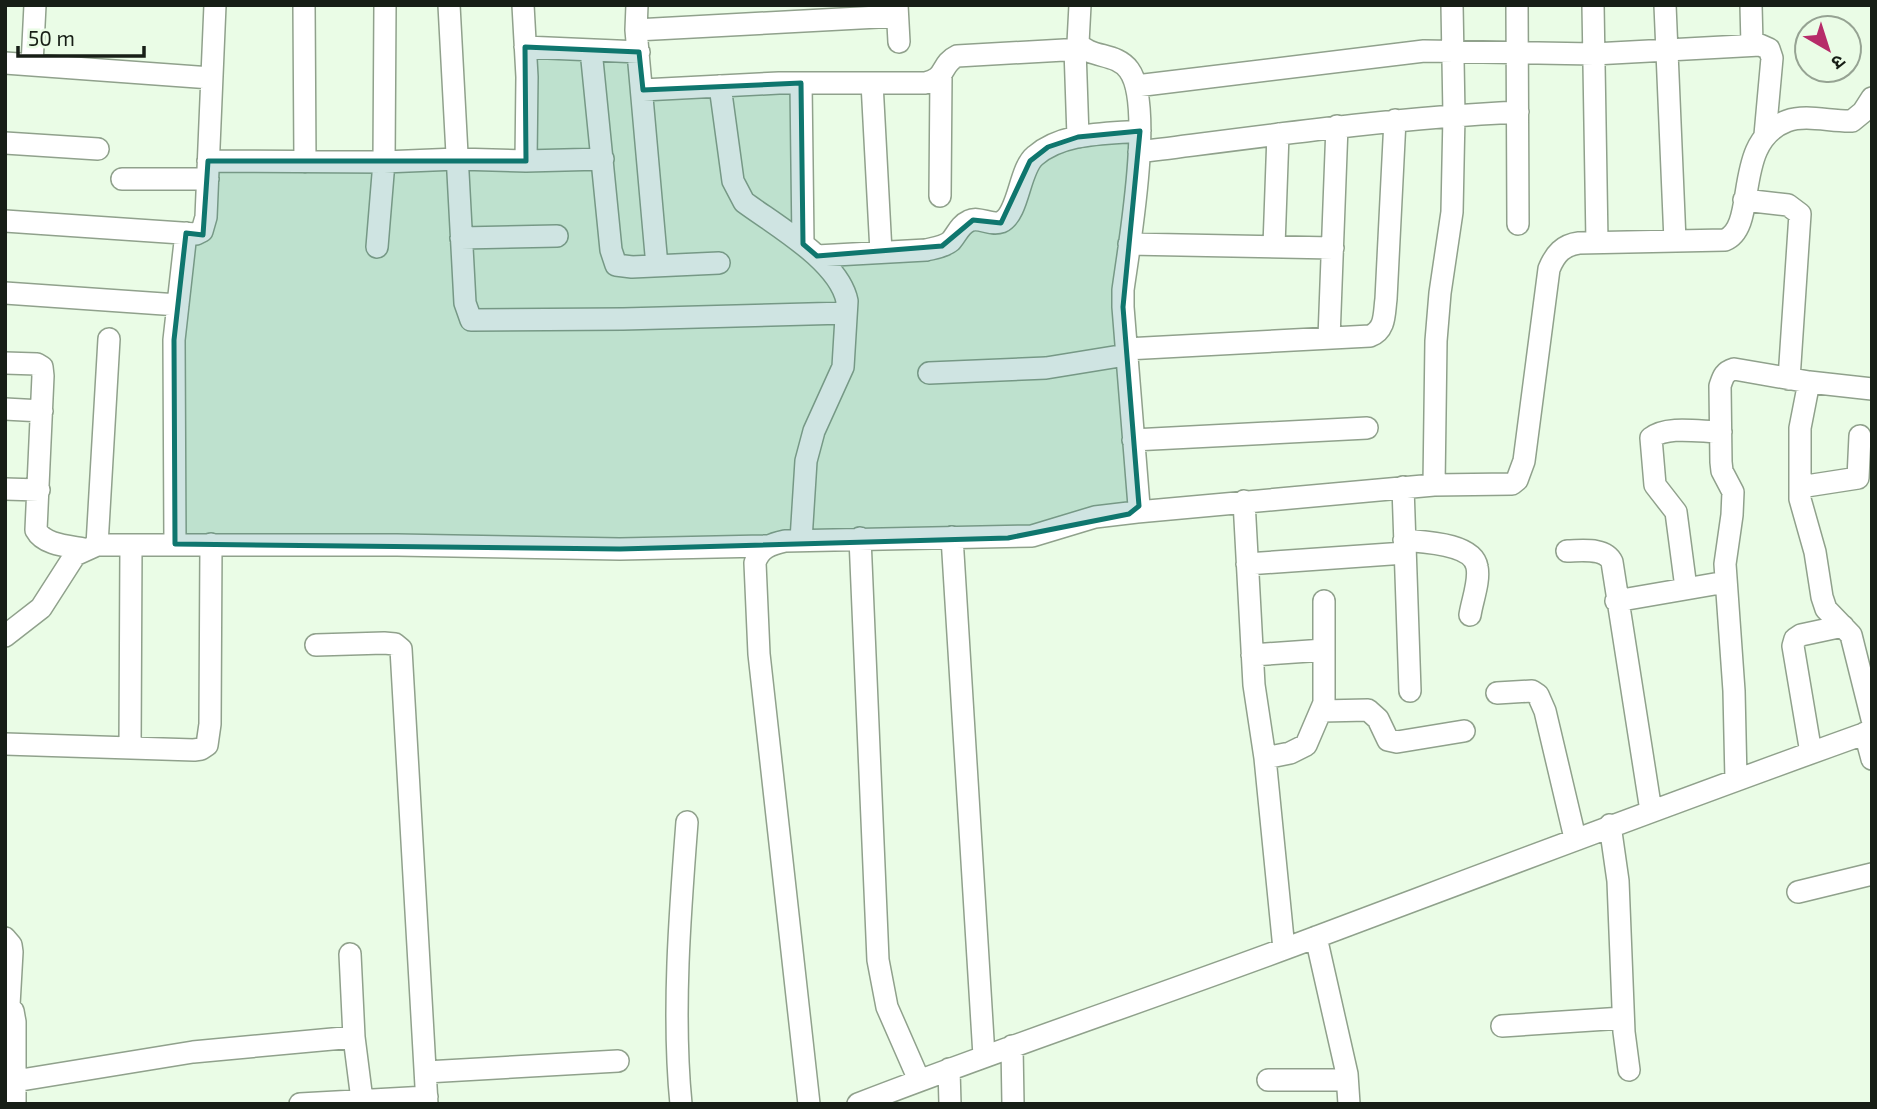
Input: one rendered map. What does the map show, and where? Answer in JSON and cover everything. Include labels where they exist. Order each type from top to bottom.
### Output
[{"type":"street","points":[[32,65],[35,5]]},
{"type":"street","points":[[5,221],[196,234],[202,230],[205,224],[215,5]]},
{"type":"street","points":[[304,5],[305,162]]},
{"type":"street","points":[[377,247],[384,162],[385,5]]},
{"type":"street","points":[[449,5],[465,303],[471,320],[846,313]]},
{"type":"street","points":[[523,5],[526,161]]},
{"type":"street","points":[[637,5],[657,266]]},
{"type":"street","points":[[1078,137],[1080,5]]},
{"type":"street","points":[[1434,485],[1436,341],[1452,212],[1452,5]]},
{"type":"street","points":[[1517,5],[1518,224]]},
{"type":"street","points":[[1592,5],[1597,242]]},
{"type":"street","points":[[1665,5],[1675,241]]},
{"type":"street","points":[[1751,5],[1752,45]]},
{"type":"street","points":[[525,47],[591,50],[638,41],[897,10],[899,42]]},
{"type":"street","points":[[1136,86],[1399,54],[1452,51],[1594,54],[1760,45],[1769,49],[1772,58],[1765,135]]},
{"type":"street","points":[[643,90],[801,83],[925,83],[936,81],[949,60],[957,56],[1079,49],[1114,57],[1124,64],[1132,73],[1136,86],[1139,142],[1138,182],[1123,290],[1139,506],[1137,512]]},
{"type":"street","points":[[591,50],[611,250],[616,265],[622,267],[719,263]]},
{"type":"street","points":[[5,63],[211,78]]},
{"type":"street","points":[[940,196],[941,76]]},
{"type":"street","points":[[801,83],[810,250]]},
{"type":"street","points":[[872,83],[881,252]]},
{"type":"street","points":[[720,86],[733,181],[738,194],[744,202],[810,250],[845,292],[843,367],[814,431],[806,461],[801,540]]},
{"type":"street","points":[[5,363],[42,366],[36,530],[39,537],[90,547],[211,544],[620,549],[767,546],[785,541],[859,538],[1032,536],[1095,517],[1137,512],[1403,487],[1512,484],[1517,480],[1524,461],[1549,269],[1557,254],[1572,244],[1725,240],[1739,223],[1755,150],[1765,135],[1786,121],[1797,118],[1852,121],[1863,112],[1872,98]]},
{"type":"street","points":[[810,250],[926,250],[949,243],[967,222],[1003,221],[1030,161],[1048,148],[1078,137],[1139,142],[1278,134],[1395,120],[1518,112]]},
{"type":"street","points":[[929,373],[1046,368],[1126,352],[1370,336],[1380,329],[1383,321],[1395,120]]},
{"type":"street","points":[[1329,338],[1337,126]]},
{"type":"street","points":[[1274,246],[1278,134]]},
{"type":"street","points":[[5,143],[98,149]]},
{"type":"street","points":[[122,179],[305,162],[603,159]]},
{"type":"street","points":[[1744,200],[1788,205],[1800,214],[1800,499],[1815,552],[1826,609],[1856,634],[1872,759]]},
{"type":"street","points":[[175,544],[174,340],[186,233]]},
{"type":"street","points":[[461,237],[557,236]]},
{"type":"street","points":[[1129,244],[1333,248]]},
{"type":"street","points":[[5,293],[178,305]]},
{"type":"street","points":[[5,636],[41,608],[70,562],[90,547],[109,339]]},
{"type":"street","points":[[1736,780],[1734,691],[1726,582],[1726,548],[1733,492],[1722,471],[1720,387],[1727,372],[1734,369],[1799,381],[1872,389]]},
{"type":"street","points":[[5,409],[42,411]]},
{"type":"street","points":[[1133,440],[1367,428]]},
{"type":"street","points":[[1686,588],[1676,512],[1655,485],[1651,438],[1657,433],[1667,431],[1721,432]]},
{"type":"street","points":[[1800,487],[1858,478],[1860,436]]},
{"type":"street","points":[[1403,487],[1409,691]]},
{"type":"street","points":[[5,489],[39,491]]},
{"type":"street","points":[[1244,501],[1254,684],[1265,758],[1284,949]]},
{"type":"street","points":[[952,537],[984,1056]]},
{"type":"street","points":[[859,538],[878,960],[887,1007],[919,1080]]},
{"type":"street","points":[[1248,564],[1425,542],[1461,550],[1473,556],[1477,569],[1469,615]]},
{"type":"street","points":[[5,744],[194,750],[207,745],[211,724],[211,544]]},
{"type":"street","points":[[130,748],[131,545]]},
{"type":"street","points":[[767,546],[757,555],[755,563],[759,654],[809,1104]]},
{"type":"street","points":[[1567,551],[1602,552],[1609,555],[1612,562],[1651,811]]},
{"type":"street","points":[[1616,601],[1726,582]]},
{"type":"street","points":[[1265,758],[1290,753],[1306,745],[1314,723],[1322,711],[1324,601]]},
{"type":"street","points":[[1811,753],[1793,646],[1801,635],[1856,634]]},
{"type":"street","points":[[300,1104],[362,1100],[427,1101],[401,649],[395,644],[384,643],[316,645]]},
{"type":"street","points":[[1252,655],[1324,650]]},
{"type":"street","points":[[1497,693],[1532,691],[1538,695],[1545,711],[1575,838]]},
{"type":"street","points":[[1322,711],[1368,710],[1378,719],[1388,740],[1396,742],[1464,731]]},
{"type":"street","points":[[858,1104],[878,1100],[919,1080],[1284,949],[1575,838],[1811,753],[1869,728]]},
{"type":"street","points":[[681,1104],[681,909],[687,822]]},
{"type":"street","points":[[1610,825],[1618,881],[1623,1018],[1629,1070]]},
{"type":"street","points":[[1798,892],[1872,874]]},
{"type":"street","points":[[1316,937],[1347,1080],[1349,1104]]},
{"type":"street","points":[[5,938],[11,945],[12,952],[7,1005],[13,1011],[15,1022],[15,1104]]},
{"type":"street","points":[[350,954],[354,1037],[362,1100]]},
{"type":"street","points":[[1502,1026],[1623,1018]]},
{"type":"street","points":[[15,1081],[193,1052],[354,1037]]},
{"type":"street","points":[[1012,1046],[1013,1104]]},
{"type":"street","points":[[426,1072],[618,1061]]},
{"type":"street","points":[[949,1069],[950,1104]]},
{"type":"street","points":[[1268,1080],[1347,1080]]},
{"type":"highlighted area","points":[[525,47],[639,52],[643,90],[801,83],[803,244],[817,256],[942,246],[973,220],[1001,223],[1030,161],[1048,147],[1078,137],[1140,131],[1123,307],[1139,506],[1129,514],[1008,538],[620,549],[175,544],[174,340],[186,233],[203,235],[208,161],[526,161]]}]
